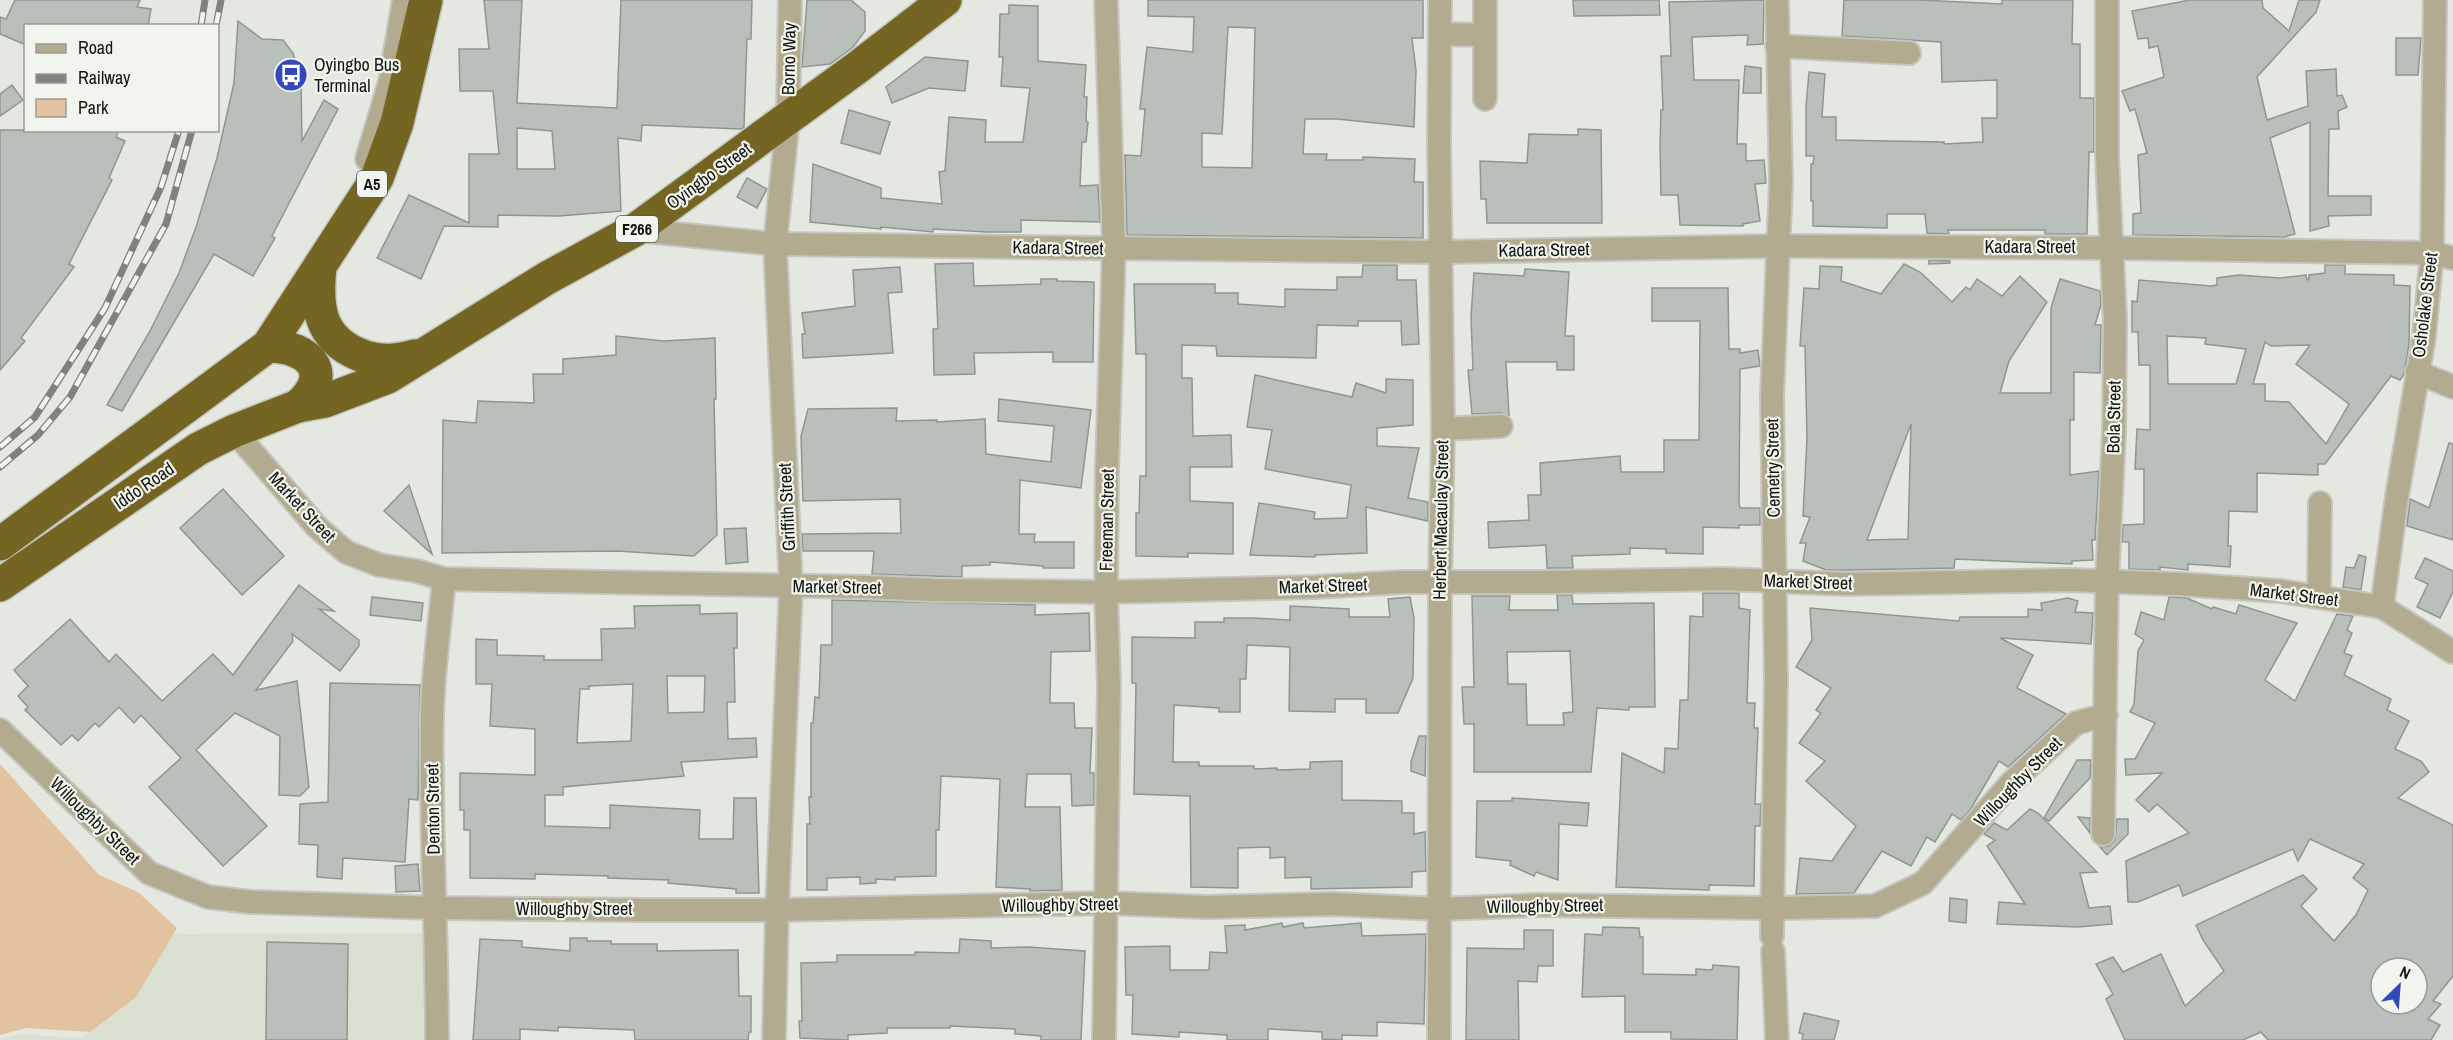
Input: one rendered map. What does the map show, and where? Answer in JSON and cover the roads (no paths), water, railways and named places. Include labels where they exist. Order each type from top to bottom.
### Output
[{"type":"highway","name":"A5","points":[[0,544],[268,346],[376,178],[397,123],[426,0]]},
{"type":"highway","name":"Oyingbo Street","points":[[298,406],[325,401],[388,377],[547,278],[635,230],[945,0]]},
{"type":"highway","name":"F266","points":[[320,266],[317,293],[321,313],[328,332],[339,346],[374,360],[397,361],[429,353]]},
{"type":"highway","points":[[268,346],[302,353],[315,366],[317,374],[314,383],[307,398],[298,406]]},
{"type":"highway","name":"Iddo Road","points":[[0,585],[198,449],[298,406]]},
{"type":"street","points":[[320,266],[366,163],[385,104],[404,0]]},
{"type":"street","name":"Borno Way","points":[[788,118],[790,0]]},
{"type":"street","name":"Freeman Street","points":[[1104,1040],[1109,686],[1106,592],[1109,340],[1114,248],[1106,0]]},
{"type":"street","name":"Herbert Macaulay Street","points":[[1439,1040],[1440,582],[1443,429],[1439,142],[1440,0]]},
{"type":"street","points":[[1485,0],[1485,99]]},
{"type":"street","name":"Cemetry Street","points":[[1777,0],[1781,182],[1772,396],[1775,580],[1773,943],[1777,1040]]},
{"type":"street","name":"Bola Street","points":[[2103,834],[2107,582],[2114,432],[2115,319],[2108,157],[2107,0]]},
{"type":"street","name":"Osholake Street","points":[[2382,607],[2417,372],[2443,255],[2435,0]]},
{"type":"street","points":[[1440,34],[1485,35]]},
{"type":"street","points":[[1777,46],[1909,53]]},
{"type":"street","name":"Griffith Street","points":[[774,1040],[790,587],[775,244],[788,118]]},
{"type":"street","name":"Kadara Street","points":[[635,230],[775,244],[1441,252],[1780,246],[2113,248],[2443,255]]},
{"type":"street","points":[[2417,372],[2453,387]]},
{"type":"street","points":[[1443,429],[1501,426]]},
{"type":"street","name":"Market Street","points":[[234,432],[317,527],[346,552],[379,565],[417,571],[444,579],[1106,592],[1440,582],[1725,579],[1848,584],[2069,580],[2281,591],[2382,607],[2453,652]]},
{"type":"street","points":[[2319,597],[2320,503]]},
{"type":"street","name":"Denton Street","points":[[437,1040],[436,908],[431,826],[432,712],[444,579]]},
{"type":"street","name":"Willoughby Street","points":[[0,730],[149,873],[208,897],[251,902],[436,908],[777,910],[1106,903],[1205,907],[1334,904],[1440,909],[1537,905],[1773,908],[1875,906],[1923,883],[2013,782],[2076,723],[2106,716]]},
{"type":"railway","points":[[201,24],[205,0]]},
{"type":"railway","points":[[216,24],[221,0]]},
{"type":"railway","points":[[0,447],[35,417],[105,308],[161,187],[178,132]]},
{"type":"railway","points":[[0,467],[38,435],[70,397],[166,224],[191,132]]},
{"type":"place","name":"Oyingbo Bus Terminal","points":[[291,75]]}]
